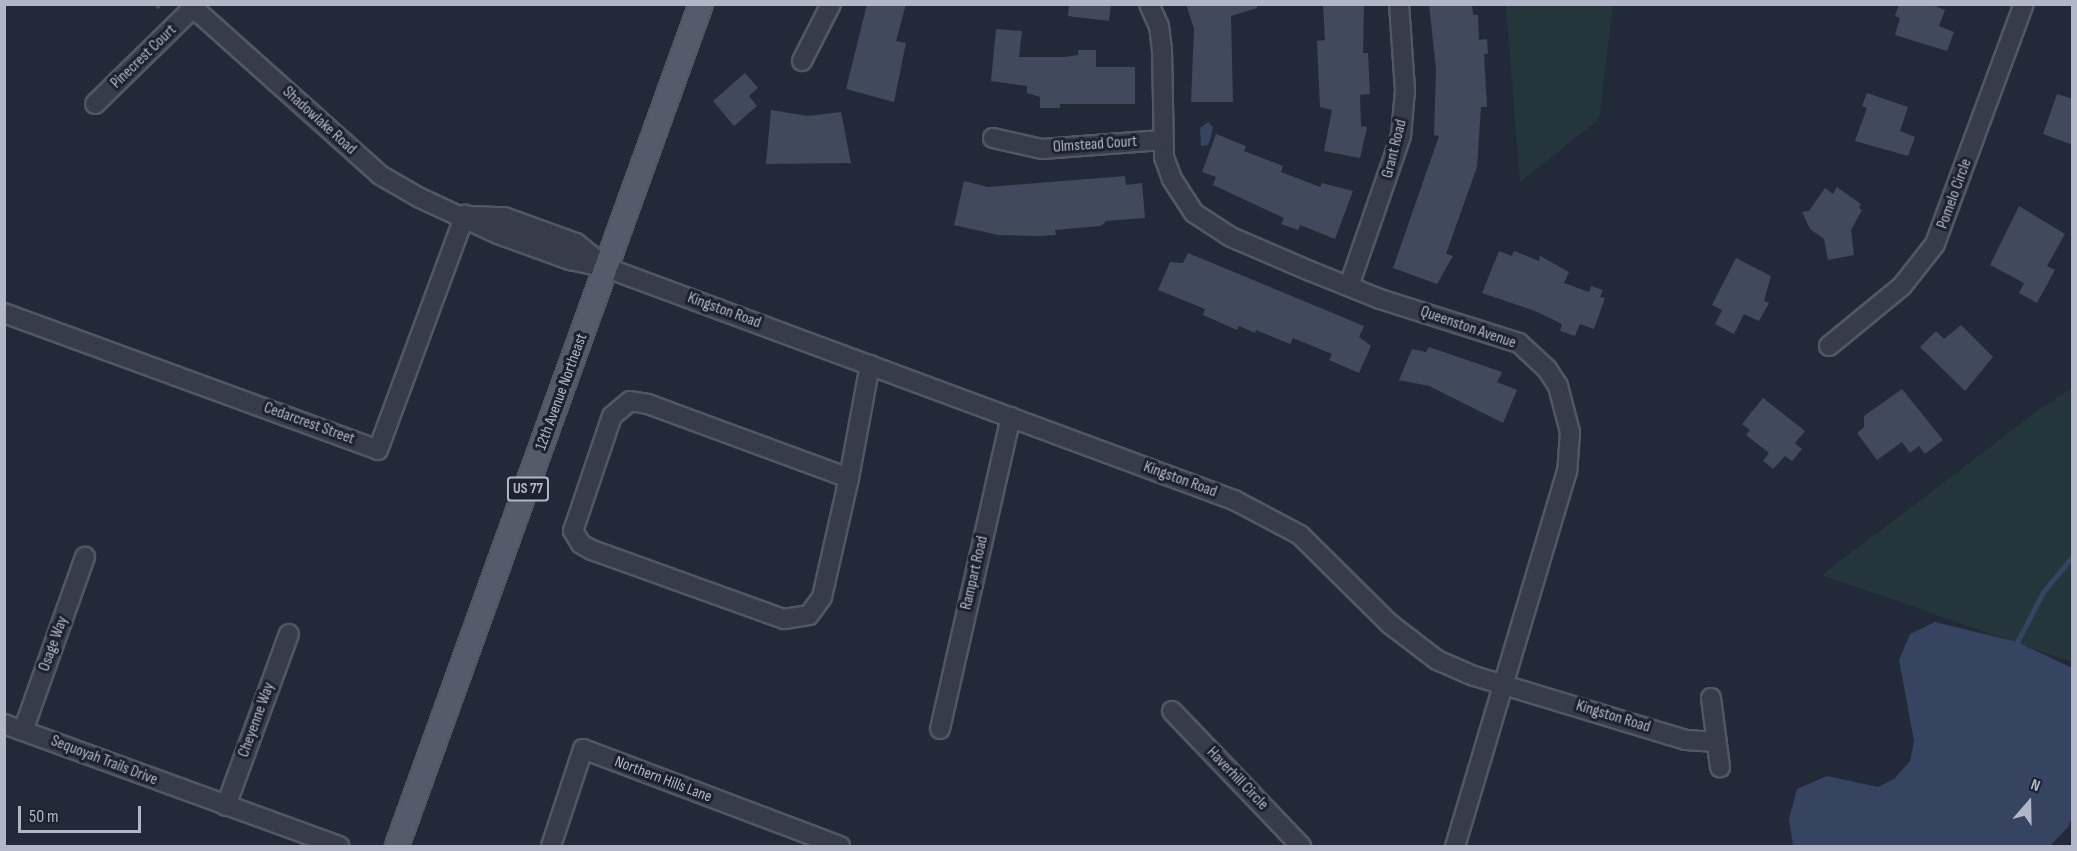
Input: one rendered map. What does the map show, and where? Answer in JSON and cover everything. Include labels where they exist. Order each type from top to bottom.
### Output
[{"type":"main road","name":"12th Avenue Northeast","points":[[397,846],[701,4]]},
{"type":"street","points":[[802,61],[831,4]]},
{"type":"street","name":"Queenston Avenue","points":[[1149,4],[1159,26],[1162,50],[1163,140],[1172,179],[1194,213],[1209,226],[1349,286],[1519,343],[1546,369],[1558,387],[1570,432],[1567,471],[1455,846]]},
{"type":"street","name":"Grant Road","points":[[1349,286],[1401,136],[1405,90],[1399,4]]},
{"type":"street","name":"Pomelo Circle","points":[[1829,346],[1902,286],[1935,244],[2024,4]]},
{"type":"street","name":"Shadowlake Road","points":[[193,6],[380,175],[420,198],[465,215],[504,217],[576,243],[607,268]]},
{"type":"street","name":"Pinecrest Court","points":[[94,104],[193,6]]},
{"type":"street","name":"Olmstead Court","points":[[993,138],[1042,149],[1163,140]]},
{"type":"street","name":"Cedarcrest Street","points":[[4,313],[378,450],[465,215]]},
{"type":"street","name":"Kingston Road","points":[[607,268],[1234,500],[1286,525],[1314,546],[1411,643],[1451,667],[1686,740],[1716,742]]},
{"type":"street","points":[[849,478],[648,404],[630,401],[612,416],[573,531],[581,544],[599,553],[792,621],[809,615],[822,597],[849,478],[870,365]]},
{"type":"street","name":"Rampart Road","points":[[940,729],[1011,417]]},
{"type":"street","name":"Osage Way","points":[[24,730],[85,557]]},
{"type":"street","name":"Cheyenne Way","points":[[226,806],[288,634]]},
{"type":"street","points":[[1711,698],[1720,767]]},
{"type":"street","name":"Haverhill Circle","points":[[1172,711],[1301,846]]},
{"type":"street","name":"Sequoyah Trails Drive","points":[[4,724],[339,846]]},
{"type":"street","name":"Northern Hills Lane","points":[[551,846],[583,749],[840,846]]},
{"type":"path","points":[[158,4],[160,11]]},
{"type":"shaded area","points":[[1506,5],[1613,5],[1599,119],[1520,182]]},
{"type":"shaded area","points":[[2072,388],[2072,662],[1822,575],[2039,410]]},
{"type":"water","points":[[1208,122],[1213,127],[1211,137],[1208,145],[1201,146],[1200,128]]},
{"type":"water","points":[[1935,622],[2017,642],[2072,668],[2072,818],[2068,827],[2050,846],[1793,846],[1789,819],[1797,789],[1827,776],[1878,787],[1894,779],[1910,761],[1914,741],[1899,660],[1910,634]]},
{"type":"building","points":[[867,4],[906,4],[896,41],[906,43],[894,102],[846,89]]},
{"type":"building","points":[[1069,4],[1111,4],[1109,21],[1068,16]]},
{"type":"building","points":[[1186,4],[1257,4],[1257,8],[1231,16],[1233,102],[1191,102],[1194,29]]},
{"type":"building","points":[[1323,4],[1364,4],[1363,53],[1368,53],[1370,94],[1360,95],[1361,126],[1367,127],[1360,158],[1324,151],[1332,110],[1320,107],[1317,41],[1325,40]]},
{"type":"building","points":[[1429,4],[1472,4],[1473,15],[1478,15],[1479,40],[1487,39],[1488,54],[1484,54],[1487,107],[1481,107],[1477,167],[1446,254],[1453,256],[1437,284],[1393,268],[1439,136],[1434,135],[1436,69]]},
{"type":"building","points":[[1899,4],[1930,4],[1945,10],[1939,26],[1954,32],[1947,51],[1895,35],[1900,18],[1895,16]]},
{"type":"building","points":[[996,29],[1022,31],[1019,57],[1064,57],[1078,55],[1078,50],[1096,50],[1096,67],[1135,67],[1135,104],[1060,104],[1060,108],[1040,108],[1040,97],[1027,93],[1027,86],[991,81]]},
{"type":"building","points":[[745,73],[758,88],[749,96],[757,106],[734,126],[713,101]]},
{"type":"building","points":[[1867,93],[1908,107],[1900,131],[1915,137],[1908,156],[1855,141],[1867,108],[1862,106]]},
{"type":"building","points":[[2057,94],[2073,99],[2073,145],[2043,134]]},
{"type":"building","points":[[771,110],[808,116],[841,112],[851,163],[766,164]]},
{"type":"building","points":[[1216,134],[1246,146],[1244,151],[1283,166],[1281,172],[1320,187],[1322,183],[1353,191],[1335,239],[1300,225],[1298,230],[1281,224],[1284,218],[1213,185],[1216,177],[1202,172]]},
{"type":"building","points":[[1125,176],[1126,185],[1142,183],[1145,218],[1106,221],[1101,226],[1055,230],[1056,235],[1038,236],[998,235],[954,225],[964,181],[988,187]]},
{"type":"building","points":[[1837,187],[1861,204],[1859,208],[1862,210],[1851,230],[1854,255],[1828,260],[1824,239],[1810,229],[1802,212],[1809,211],[1825,188],[1833,194]]},
{"type":"building","points":[[2019,206],[2065,234],[2047,266],[2055,270],[2037,303],[2019,293],[2024,283],[1990,265]]},
{"type":"building","points":[[1499,251],[1512,256],[1514,251],[1539,261],[1540,256],[1569,272],[1564,283],[1589,292],[1591,286],[1603,290],[1600,297],[1605,298],[1594,329],[1580,324],[1575,336],[1560,331],[1562,324],[1535,311],[1482,293]]},
{"type":"building","points":[[1188,253],[1364,326],[1359,337],[1371,346],[1359,373],[1329,360],[1332,354],[1293,338],[1290,344],[1256,330],[1255,333],[1239,326],[1237,330],[1203,315],[1205,309],[1158,290],[1170,262],[1183,263]]},
{"type":"building","points":[[1736,258],[1771,276],[1764,301],[1769,303],[1759,321],[1744,314],[1734,334],[1715,324],[1722,310],[1712,305]]},
{"type":"building","points":[[1961,325],[1993,357],[1965,391],[1920,347],[1936,331],[1944,339]]},
{"type":"building","points":[[1429,347],[1502,372],[1497,382],[1517,390],[1503,423],[1429,386],[1399,380],[1412,349],[1426,352]]},
{"type":"building","points":[[1902,389],[1943,440],[1925,454],[1919,446],[1910,453],[1902,442],[1877,460],[1857,433],[1864,427],[1864,416]]},
{"type":"building","points":[[1763,398],[1805,431],[1795,443],[1802,449],[1792,461],[1785,456],[1773,469],[1763,461],[1769,453],[1746,435],[1750,430],[1742,424]]},
{"type":"waterway","points":[[2017,642],[2043,592],[2072,557]]}]
